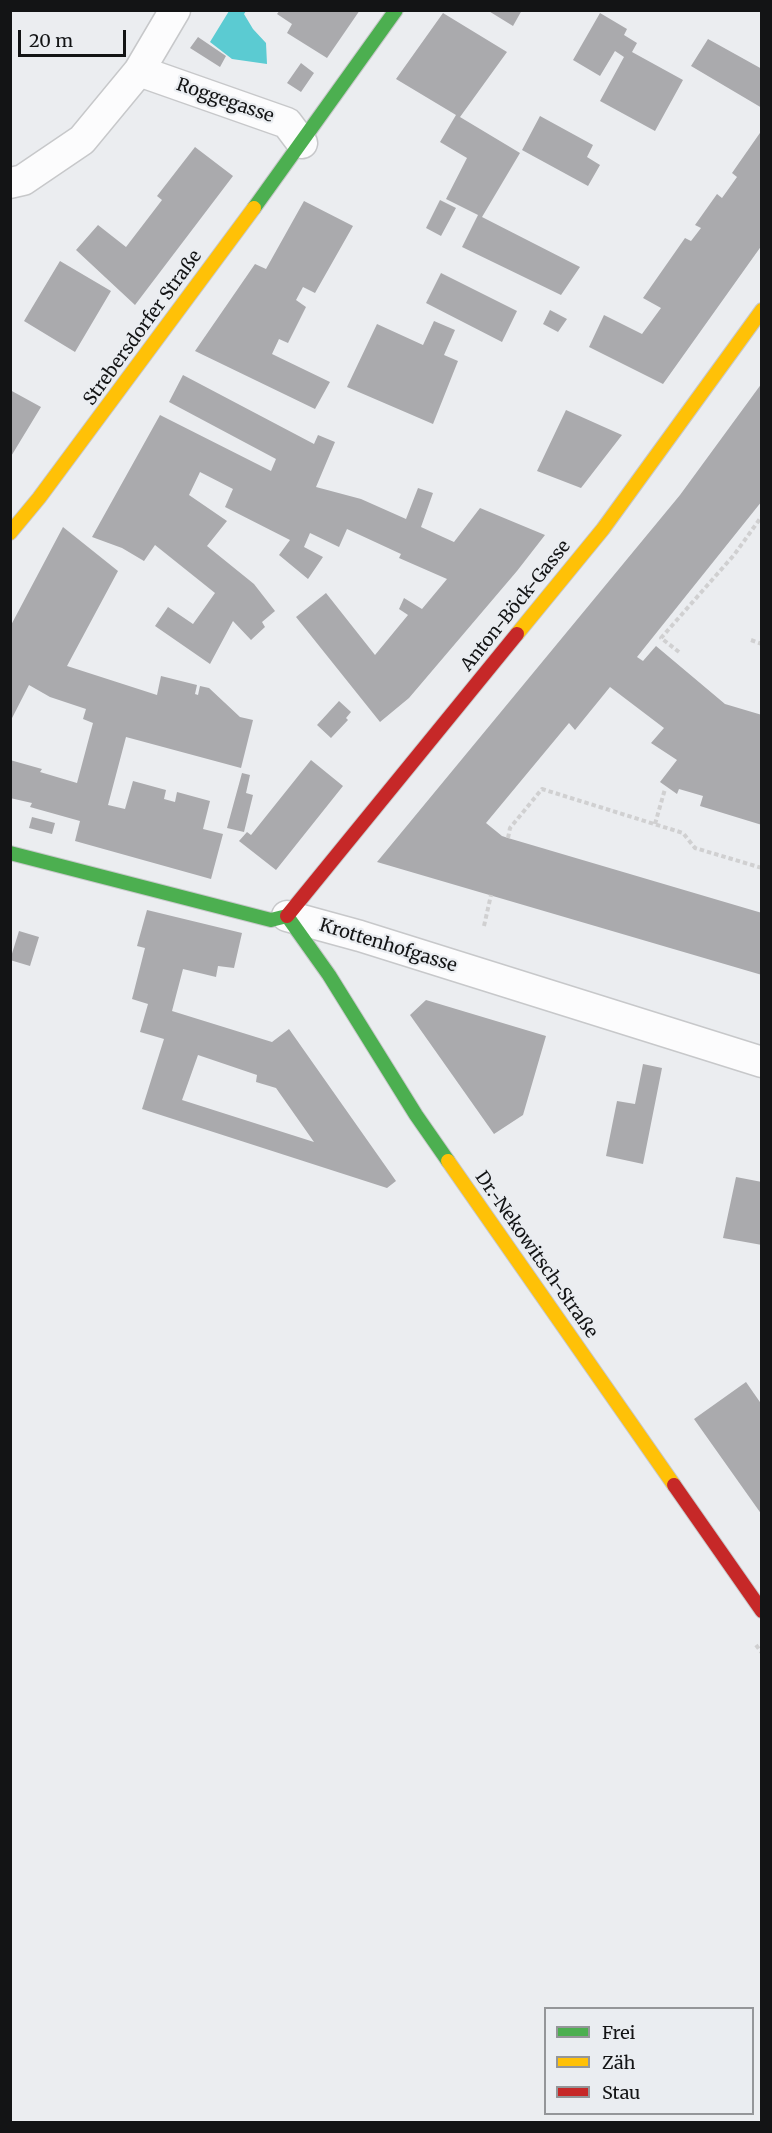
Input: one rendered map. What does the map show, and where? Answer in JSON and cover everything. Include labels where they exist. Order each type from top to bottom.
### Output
[{"type":"main road","name":"Strebersdorfer Straße","points":[[10,533],[39,498],[302,143],[396,10]]},
{"type":"main road","name":"Anton-Böck-Gasse","points":[[287,916],[603,529],[762,310]]},
{"type":"main road","name":"Krottenhofgasse","points":[[10,853],[270,920],[287,916]]},
{"type":"main road","name":"Dr.-Nekowitsch-Straße","points":[[287,916],[329,975],[416,1115],[762,1611]]},
{"type":"street","points":[[10,183],[23,180],[82,140],[139,71],[175,10]]},
{"type":"street","name":"Roggegasse","points":[[139,71],[287,123],[302,143]]},
{"type":"street","name":"Krottenhofgasse","points":[[287,916],[360,936],[762,1062]]},
{"type":"path","points":[[679,652],[661,638],[734,555],[762,516]]},
{"type":"path","points":[[752,640],[762,644]]},
{"type":"path","points":[[508,838],[510,828],[542,789],[683,833],[695,848],[762,868]]},
{"type":"path","points":[[655,824],[665,789]]},
{"type":"path","points":[[484,926],[491,896]]},
{"type":"water","points":[[229,11],[246,11],[244,14],[253,29],[266,43],[267,64],[232,59],[210,42]]},
{"type":"building","points":[[280,10],[360,10],[327,58],[287,33],[292,24],[277,14]]},
{"type":"building","points":[[487,10],[522,10],[513,26]]},
{"type":"building","points":[[443,13],[507,52],[460,117],[520,153],[482,217],[580,267],[561,295],[462,247],[478,215],[446,199],[467,158],[440,142],[456,115],[396,79]]},
{"type":"building","points":[[600,13],[627,29],[624,35],[637,43],[632,52],[683,80],[655,131],[600,101],[624,57],[615,51],[600,76],[573,60]]},
{"type":"building","points":[[198,37],[226,56],[220,67],[190,48]]},
{"type":"building","points":[[708,39],[762,69],[762,108],[691,66]]},
{"type":"building","points":[[301,63],[314,73],[301,92],[287,83]]},
{"type":"building","points":[[540,116],[593,145],[587,157],[600,165],[588,186],[522,150]]},
{"type":"building","points":[[762,130],[762,245],[663,384],[589,347],[604,315],[642,334],[661,308],[643,298],[685,238],[691,241],[701,228],[695,225],[717,194],[722,198],[737,177],[732,173]]},
{"type":"building","points":[[195,147],[233,176],[135,305],[76,250],[98,225],[126,247],[162,200],[157,196]]},
{"type":"building","points":[[440,200],[456,208],[441,236],[426,228]]},
{"type":"building","points":[[304,201],[353,226],[315,293],[303,287],[296,300],[306,307],[288,343],[279,339],[272,354],[330,382],[315,409],[195,351],[255,264],[266,269]]},
{"type":"building","points":[[60,261],[111,291],[75,352],[24,321]]},
{"type":"building","points":[[441,273],[517,311],[502,342],[426,303]]},
{"type":"building","points":[[550,310],[567,319],[558,332],[543,324]]},
{"type":"building","points":[[434,321],[455,330],[444,355],[458,361],[433,424],[347,387],[377,324],[423,345]]},
{"type":"building","points":[[183,375],[314,444],[318,435],[335,442],[316,487],[361,499],[406,519],[418,488],[433,493],[421,527],[454,542],[480,508],[545,535],[409,698],[380,722],[296,617],[326,593],[375,655],[408,615],[399,609],[404,598],[422,609],[447,579],[399,558],[401,554],[347,529],[339,547],[310,533],[304,547],[323,557],[308,579],[279,555],[290,540],[225,507],[233,489],[200,472],[189,495],[227,521],[207,546],[254,584],[275,611],[262,622],[265,627],[251,640],[233,621],[210,664],[155,626],[168,607],[193,624],[215,593],[155,545],[144,561],[122,548],[92,537],[160,415],[271,471],[276,459],[169,402]]},
{"type":"building","points":[[762,383],[762,501],[637,657],[643,661],[656,646],[725,704],[762,715],[762,825],[700,806],[703,796],[679,789],[677,794],[660,782],[677,760],[651,743],[664,728],[610,687],[575,730],[569,723],[486,823],[508,838],[762,913],[762,975],[377,862],[680,495]]},
{"type":"building","points":[[10,390],[41,407],[10,458]]},
{"type":"building","points":[[566,410],[622,435],[581,488],[537,471]]},
{"type":"building","points":[[63,527],[118,571],[67,666],[157,695],[161,676],[197,685],[195,694],[198,695],[200,686],[209,688],[240,717],[253,720],[241,768],[126,737],[108,805],[125,809],[133,781],[166,790],[164,799],[175,802],[177,792],[210,801],[203,829],[223,834],[211,879],[75,841],[80,821],[30,807],[32,803],[10,798],[10,760],[42,769],[40,772],[77,783],[93,723],[83,719],[86,709],[50,697],[29,685],[10,722],[10,627]]},
{"type":"building","points":[[339,701],[351,712],[346,718],[348,720],[331,738],[317,725]]},
{"type":"building","points":[[311,760],[343,786],[276,870],[239,841],[247,832],[251,835]]},
{"type":"building","points":[[242,773],[250,775],[246,793],[253,795],[244,832],[227,828]]},
{"type":"building","points":[[32,817],[55,823],[52,834],[29,828]]},
{"type":"building","points":[[147,910],[242,933],[234,968],[218,966],[216,977],[183,969],[172,1011],[272,1042],[289,1029],[396,1181],[387,1188],[142,1109],[164,1039],[140,1032],[148,1004],[132,999],[145,948],[137,946]],"holes":[[[198,1055],[257,1075],[256,1082],[276,1088],[314,1142],[182,1100]]]},
{"type":"building","points":[[19,931],[39,937],[30,966],[10,960]]},
{"type":"building","points":[[426,1000],[546,1036],[523,1115],[494,1134],[410,1015]]},
{"type":"building","points":[[643,1064],[662,1068],[643,1164],[606,1156],[617,1101],[635,1104]]},
{"type":"building","points":[[736,1177],[762,1182],[762,1245],[723,1238]]},
{"type":"building","points":[[746,1382],[762,1405],[762,1515],[694,1419]]},
{"type":"traffic: fast","points":[[254,208],[396,10]]},
{"type":"traffic: fast","points":[[10,853],[271,920],[287,916]]},
{"type":"traffic: fast","points":[[287,916],[329,975],[416,1115],[448,1161]]},
{"type":"traffic: slow","points":[[10,533],[39,498],[254,208]]},
{"type":"traffic: slow","points":[[517,634],[603,529],[762,310]]},
{"type":"traffic: slow","points":[[448,1161],[674,1485]]},
{"type":"traffic: jam","points":[[287,916],[517,634]]},
{"type":"traffic: jam","points":[[674,1485],[762,1611]]}]
